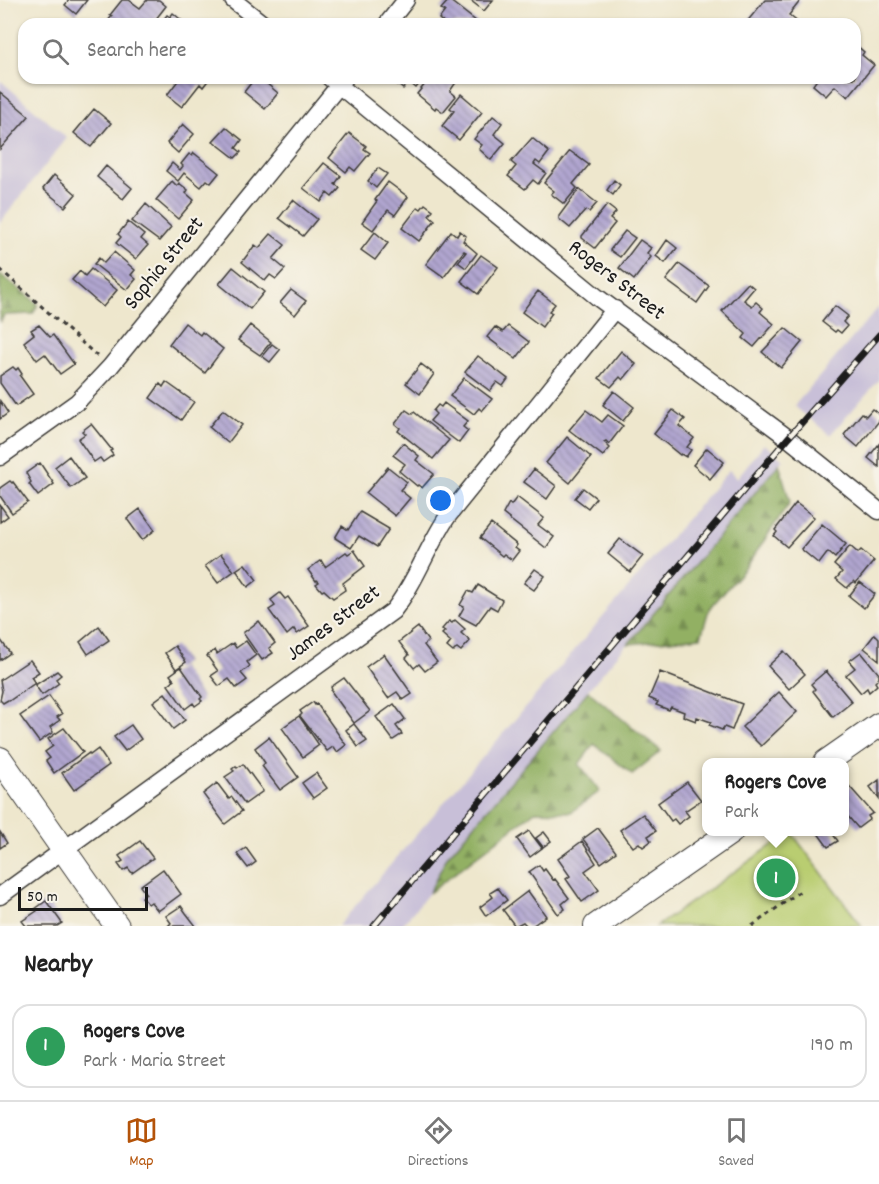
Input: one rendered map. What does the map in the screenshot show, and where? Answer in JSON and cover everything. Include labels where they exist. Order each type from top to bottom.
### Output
[{"type":"street","points":[[233,0],[256,18]]},
{"type":"street","points":[[392,18],[406,0]]},
{"type":"street","name":"Sophia Street","points":[[0,457],[77,402],[110,367],[335,84]]},
{"type":"street","name":"Rogers Street","points":[[343,84],[615,309],[788,438],[879,511]]},
{"type":"street","name":"James Street","points":[[0,896],[393,612],[408,592],[433,538],[448,516],[615,309]]},
{"type":"street","points":[[832,758],[879,725]]},
{"type":"street","points":[[0,759],[117,926]]},
{"type":"street","points":[[596,926],[723,836]]},
{"type":"path","points":[[0,269],[110,367]]},
{"type":"path","points":[[752,926],[803,889]]},
{"type":"shaded area","points":[[0,82],[67,138],[0,223]]},
{"type":"shaded area","points":[[879,307],[879,380],[830,435],[794,406]]},
{"type":"shaded area","points":[[764,444],[783,459],[447,857],[429,893],[401,926],[338,926],[729,470],[737,478]]},
{"type":"green space","points":[[0,274],[38,304],[33,314],[4,315],[0,323]]},
{"type":"green space","points":[[779,464],[790,502],[747,566],[709,609],[701,637],[628,644]]},
{"type":"green space","points":[[588,691],[661,751],[632,774],[594,744],[579,764],[600,791],[571,812],[535,811],[429,893],[447,857]]},
{"type":"green space","points":[[785,836],[794,836],[862,926],[657,926]]},
{"type":"building","points":[[69,0],[87,0],[76,14],[65,5]]},
{"type":"building","points":[[122,0],[129,0],[140,8],[147,0],[159,0],[166,6],[157,18],[110,18],[112,16],[110,15]]},
{"type":"building","points":[[449,0],[472,18],[440,18],[445,11],[441,9]]},
{"type":"building","points":[[470,0],[493,0],[484,11]]},
{"type":"building","points":[[765,0],[801,0],[789,15],[793,18],[750,18]]},
{"type":"building","points":[[173,13],[179,18],[165,18],[167,15],[170,17]]},
{"type":"building","points":[[861,49],[864,52],[862,55],[874,65],[861,81]]},
{"type":"building","points":[[175,84],[200,84],[182,107],[167,95]]},
{"type":"building","points":[[250,84],[267,84],[278,93],[265,109],[244,92]]},
{"type":"building","points":[[397,84],[407,84],[403,89]]},
{"type":"building","points":[[425,84],[455,84],[450,91],[456,96],[443,112],[436,107],[435,109],[417,94]]},
{"type":"building","points":[[859,84],[848,97],[835,86],[826,96],[813,85]]},
{"type":"building","points":[[0,92],[29,116],[0,149]]},
{"type":"building","points":[[461,94],[482,112],[459,140],[442,126],[454,111],[450,108]]},
{"type":"building","points":[[94,109],[111,123],[91,147],[74,133]]},
{"type":"building","points":[[493,116],[502,123],[494,134],[505,143],[491,160],[479,149],[482,145],[474,139]]},
{"type":"building","points":[[183,124],[194,134],[178,153],[167,143]]},
{"type":"building","points":[[226,127],[242,140],[236,148],[241,152],[235,158],[213,141]]},
{"type":"building","points":[[349,133],[366,146],[364,149],[370,153],[355,171],[350,167],[346,172],[329,158]]},
{"type":"building","points":[[532,138],[549,152],[540,164],[536,161],[534,164],[546,173],[538,184],[533,180],[525,189],[508,176],[516,166],[511,162]]},
{"type":"building","points":[[570,151],[589,165],[573,184],[577,188],[564,204],[551,194],[554,191],[544,183]]},
{"type":"building","points":[[194,153],[219,173],[211,183],[207,180],[201,187],[184,173],[178,181],[166,171],[172,163],[180,170],[183,166],[181,164],[189,154],[192,156]]},
{"type":"building","points":[[324,163],[341,176],[335,184],[340,188],[332,197],[327,193],[321,202],[303,188]]},
{"type":"building","points":[[106,166],[132,188],[123,199],[97,177]]},
{"type":"building","points":[[378,168],[387,174],[376,188],[368,181]]},
{"type":"building","points":[[54,175],[76,194],[65,207],[43,189]]},
{"type":"building","points":[[614,180],[620,185],[613,195],[607,190]]},
{"type":"building","points":[[172,181],[177,186],[179,183],[188,190],[186,193],[194,200],[178,219],[156,200]]},
{"type":"building","points":[[388,182],[408,197],[395,215],[388,210],[373,230],[362,222]]},
{"type":"building","points":[[579,189],[597,203],[589,212],[586,210],[570,228],[559,219],[559,216]]},
{"type":"building","points":[[293,200],[317,219],[303,236],[279,218]]},
{"type":"building","points":[[146,204],[171,227],[159,241],[132,221]]},
{"type":"building","points":[[425,204],[433,210],[429,215],[435,220],[419,241],[402,228],[418,207],[421,209]]},
{"type":"building","points":[[607,205],[616,212],[610,219],[615,223],[595,248],[582,236]]},
{"type":"building","points":[[128,222],[144,235],[141,239],[148,245],[136,259],[116,243],[121,237],[118,234]]},
{"type":"building","points":[[451,231],[457,236],[460,231],[466,236],[463,241],[477,253],[466,268],[458,262],[466,252],[464,251],[444,277],[426,264]]},
{"type":"building","points":[[625,231],[635,238],[620,257],[610,250]]},
{"type":"building","points":[[375,232],[388,243],[375,260],[361,250]]},
{"type":"building","points":[[271,234],[285,245],[273,259],[285,269],[276,279],[270,275],[265,281],[242,262],[255,245],[259,248]]},
{"type":"building","points":[[640,240],[651,248],[647,253],[651,257],[634,280],[619,268]]},
{"type":"building","points":[[667,240],[677,248],[665,263],[656,256]]},
{"type":"building","points":[[114,252],[135,270],[131,275],[136,279],[127,290],[94,264],[99,258],[104,263]]},
{"type":"building","points":[[481,255],[498,267],[478,294],[461,281]]},
{"type":"building","points":[[679,264],[709,286],[697,303],[666,280]]},
{"type":"building","points":[[233,267],[264,292],[250,309],[219,284]]},
{"type":"building","points":[[91,269],[117,290],[103,307],[72,280],[80,271],[85,276]]},
{"type":"building","points":[[748,283],[754,288],[744,300],[752,306],[756,302],[763,308],[760,312],[774,324],[754,347],[743,338],[746,334],[722,311]]},
{"type":"building","points":[[291,290],[306,301],[295,315],[280,303]]},
{"type":"building","points":[[538,291],[555,304],[549,311],[552,313],[542,327],[522,312]]},
{"type":"building","points":[[835,306],[848,316],[843,322],[847,326],[841,333],[837,330],[835,332],[822,322]]},
{"type":"building","points":[[185,323],[200,335],[202,332],[223,349],[205,373],[169,344]]},
{"type":"building","points":[[39,325],[50,337],[53,335],[74,364],[60,374],[45,354],[37,360],[24,342],[34,334],[31,330]]},
{"type":"building","points":[[250,325],[271,342],[260,355],[238,340]]},
{"type":"building","points":[[508,326],[529,342],[516,359],[487,337],[495,327],[503,332]]},
{"type":"building","points":[[785,328],[802,342],[781,368],[762,352]]},
{"type":"building","points":[[272,344],[280,350],[270,362],[262,356]]},
{"type":"building","points":[[621,351],[636,364],[623,380],[620,377],[611,387],[599,378]]},
{"type":"building","points":[[478,356],[508,379],[503,386],[497,382],[490,391],[465,372]]},
{"type":"building","points":[[421,364],[434,374],[420,394],[406,383]]},
{"type":"building","points":[[13,367],[16,370],[18,368],[22,374],[20,376],[33,394],[16,406],[0,383],[0,376]]},
{"type":"building","points":[[464,378],[492,399],[482,411],[479,408],[474,414],[450,396]]},
{"type":"building","points":[[166,382],[194,402],[181,420],[150,398],[160,384],[163,387]]},
{"type":"building","points":[[614,391],[634,407],[623,421],[603,405]]},
{"type":"building","points":[[0,401],[8,413],[0,419]]},
{"type":"building","points":[[444,403],[468,421],[463,427],[468,431],[459,443],[430,421],[436,414],[433,411],[438,405],[441,407]]},
{"type":"building","points":[[872,409],[879,414],[879,421],[858,447],[844,435],[862,413],[866,416]]},
{"type":"building","points":[[223,410],[242,425],[228,443],[209,427]]},
{"type":"building","points":[[406,410],[412,414],[414,412],[449,440],[433,459],[398,431],[400,428],[395,424]]},
{"type":"building","points":[[586,410],[602,422],[608,415],[623,426],[609,444],[604,442],[610,448],[603,456],[569,430]]},
{"type":"building","points":[[673,410],[685,419],[679,426],[694,438],[687,447],[691,450],[686,457],[680,455],[654,434]]},
{"type":"building","points":[[91,424],[112,450],[110,451],[113,455],[103,462],[100,458],[94,462],[78,439],[85,434],[82,431]]},
{"type":"building","points":[[567,437],[591,457],[570,483],[546,463]]},
{"type":"building","points":[[403,443],[419,456],[416,460],[434,474],[422,488],[399,471],[405,464],[393,455]]},
{"type":"building","points":[[879,444],[879,467],[868,458]]},
{"type":"building","points":[[707,448],[724,462],[710,479],[693,465]]},
{"type":"building","points":[[69,456],[85,478],[71,488],[55,467]]},
{"type":"building","points":[[40,463],[54,484],[38,496],[29,484],[31,482],[26,473]]},
{"type":"building","points":[[388,467],[407,482],[400,490],[410,498],[395,516],[366,493]]},
{"type":"building","points":[[534,469],[556,486],[547,499],[524,482]]},
{"type":"building","points":[[10,481],[28,502],[12,513],[0,496],[0,488]]},
{"type":"building","points":[[583,488],[596,498],[588,508],[575,498]]},
{"type":"building","points":[[517,497],[544,518],[538,525],[554,537],[546,548],[503,514],[509,503],[511,505]]},
{"type":"building","points":[[796,503],[814,517],[787,547],[774,536],[777,532],[775,530]]},
{"type":"building","points":[[0,505],[8,516],[0,522]]},
{"type":"building","points":[[140,509],[155,530],[142,540],[127,519]]},
{"type":"building","points":[[360,512],[389,529],[377,547],[359,536],[351,548],[335,538],[342,526],[348,530]]},
{"type":"building","points":[[491,524],[517,545],[515,548],[519,551],[512,560],[504,554],[502,556],[480,538]]},
{"type":"building","points":[[822,524],[846,544],[835,558],[828,552],[819,564],[801,549]]},
{"type":"building","points":[[620,539],[643,556],[630,572],[608,554]]},
{"type":"building","points":[[850,546],[858,553],[861,550],[874,561],[856,583],[854,581],[847,588],[836,579],[842,572],[834,565]]},
{"type":"building","points":[[354,550],[365,566],[343,583],[345,590],[333,598],[324,590],[322,591],[316,584],[319,582],[308,570],[321,560],[325,567],[346,552],[348,554]]},
{"type":"building","points":[[221,554],[234,571],[218,583],[205,566]]},
{"type":"building","points":[[245,564],[257,580],[248,587],[236,570]]},
{"type":"building","points":[[535,569],[545,576],[534,590],[524,583]]},
{"type":"building","points":[[860,582],[875,594],[864,608],[849,596]]},
{"type":"building","points":[[478,585],[502,600],[497,610],[490,606],[476,625],[459,616],[464,607],[460,605],[468,591],[473,593]]},
{"type":"building","points":[[280,593],[285,599],[288,597],[309,626],[297,634],[294,629],[287,635],[269,610],[275,606],[271,600]]},
{"type":"building","points":[[455,620],[465,629],[461,633],[470,641],[461,651],[457,648],[453,652],[447,647],[451,642],[442,634],[445,631],[442,629],[449,621],[452,623]]},
{"type":"building","points":[[259,621],[275,643],[269,648],[273,653],[262,660],[243,633]]},
{"type":"building","points":[[99,626],[109,640],[88,654],[80,642]]},
{"type":"building","points":[[418,627],[428,641],[424,645],[437,662],[425,671],[419,664],[414,668],[406,658],[409,655],[399,642]]},
{"type":"building","points":[[875,634],[879,638],[879,660],[864,648]]},
{"type":"building","points":[[0,639],[10,653],[0,660]]},
{"type":"building","points":[[246,641],[256,655],[247,662],[250,666],[241,673],[247,680],[236,688],[229,679],[219,686],[211,676],[218,671],[207,656],[215,650],[217,654],[233,643],[236,648]]},
{"type":"building","points":[[175,646],[186,662],[176,669],[165,653]]},
{"type":"building","points":[[784,651],[805,674],[789,689],[768,666]]},
{"type":"building","points":[[861,652],[879,674],[879,678],[875,682],[877,685],[869,692],[867,688],[861,693],[846,675],[855,668],[849,661]]},
{"type":"building","points":[[384,654],[412,694],[403,700],[397,692],[388,698],[366,667]]},
{"type":"building","points":[[30,660],[39,672],[31,677],[35,683],[3,703],[0,700],[2,691],[0,680]]},
{"type":"building","points":[[181,667],[202,697],[200,699],[202,701],[195,706],[193,703],[185,709],[168,685],[174,680],[170,675]]},
{"type":"building","points":[[57,671],[61,675],[56,679],[59,683],[42,695],[35,685]]},
{"type":"building","points":[[826,671],[852,702],[833,717],[813,691],[815,689],[811,684]]},
{"type":"building","points":[[660,672],[742,704],[732,730],[724,727],[722,730],[709,725],[711,722],[697,717],[696,721],[683,716],[684,712],[656,705],[658,702],[649,698]]},
{"type":"building","points":[[344,678],[370,711],[354,723],[331,691],[331,687]]},
{"type":"building","points":[[779,692],[797,712],[761,746],[742,727]]},
{"type":"building","points":[[165,693],[185,720],[173,729],[153,702]]},
{"type":"building","points":[[49,696],[62,714],[57,717],[60,720],[50,727],[53,732],[39,742],[20,716]]},
{"type":"building","points":[[313,702],[317,704],[346,745],[337,752],[333,747],[327,751],[300,716],[302,714],[300,711]]},
{"type":"building","points":[[394,704],[405,719],[396,726],[402,734],[393,740],[376,717]]},
{"type":"building","points":[[299,716],[319,745],[303,757],[282,728]]},
{"type":"building","points":[[354,724],[367,741],[358,747],[346,730]]},
{"type":"building","points":[[131,725],[141,739],[125,751],[114,737]]},
{"type":"building","points":[[64,728],[83,752],[54,773],[46,761],[50,758],[45,752],[53,746],[48,739]]},
{"type":"building","points":[[269,737],[298,777],[280,790],[262,766],[265,763],[255,748]]},
{"type":"building","points":[[98,749],[109,765],[74,790],[62,773]]},
{"type":"building","points":[[243,764],[263,791],[245,804],[225,777],[234,771],[232,769],[236,766],[237,768]]},
{"type":"building","points":[[316,773],[327,788],[313,798],[302,783]]},
{"type":"building","points":[[879,780],[879,799],[870,787]]},
{"type":"building","points":[[687,782],[701,800],[685,811],[689,816],[678,824],[674,819],[671,821],[658,803]]},
{"type":"building","points":[[217,783],[229,799],[232,797],[242,811],[225,824],[203,794]]},
{"type":"building","points":[[849,786],[873,813],[868,816],[870,819],[858,828],[849,818]]},
{"type":"building","points":[[643,814],[656,831],[648,836],[651,841],[643,847],[639,843],[633,847],[620,830]]},
{"type":"building","points":[[598,828],[616,852],[601,863],[583,839]]},
{"type":"building","points":[[529,831],[542,848],[530,857],[517,839]]},
{"type":"building","points":[[0,832],[7,843],[0,848]]},
{"type":"building","points":[[544,832],[551,841],[543,847],[536,838]]},
{"type":"building","points":[[820,836],[834,836],[838,841],[828,847]]},
{"type":"building","points":[[140,841],[153,858],[132,873],[128,868],[123,871],[118,864],[123,861],[119,856]]},
{"type":"building","points":[[582,841],[596,863],[585,871],[599,890],[582,902],[566,879],[570,876],[558,859]]},
{"type":"building","points":[[246,848],[256,862],[248,868],[237,854]]},
{"type":"building","points":[[539,865],[553,880],[555,879],[569,898],[562,904],[565,909],[558,914],[529,872]]},
{"type":"building","points":[[163,869],[181,894],[158,911],[151,902],[148,904],[142,897],[146,894],[140,886]]},
{"type":"building","points":[[498,888],[507,900],[486,916],[480,907],[493,897],[490,893]]},
{"type":"building","points":[[528,891],[546,916],[532,926],[527,926],[523,922],[515,926],[503,910]]},
{"type":"building","points":[[46,901],[62,923],[57,926],[26,926],[22,921],[37,911],[35,909]]},
{"type":"building","points":[[181,906],[196,926],[168,926],[171,923],[166,916]]},
{"type":"railway","points":[[374,926],[788,438],[879,335]]},
{"type":"place","name":"Rogers Cove","points":[[776,878]]}]
